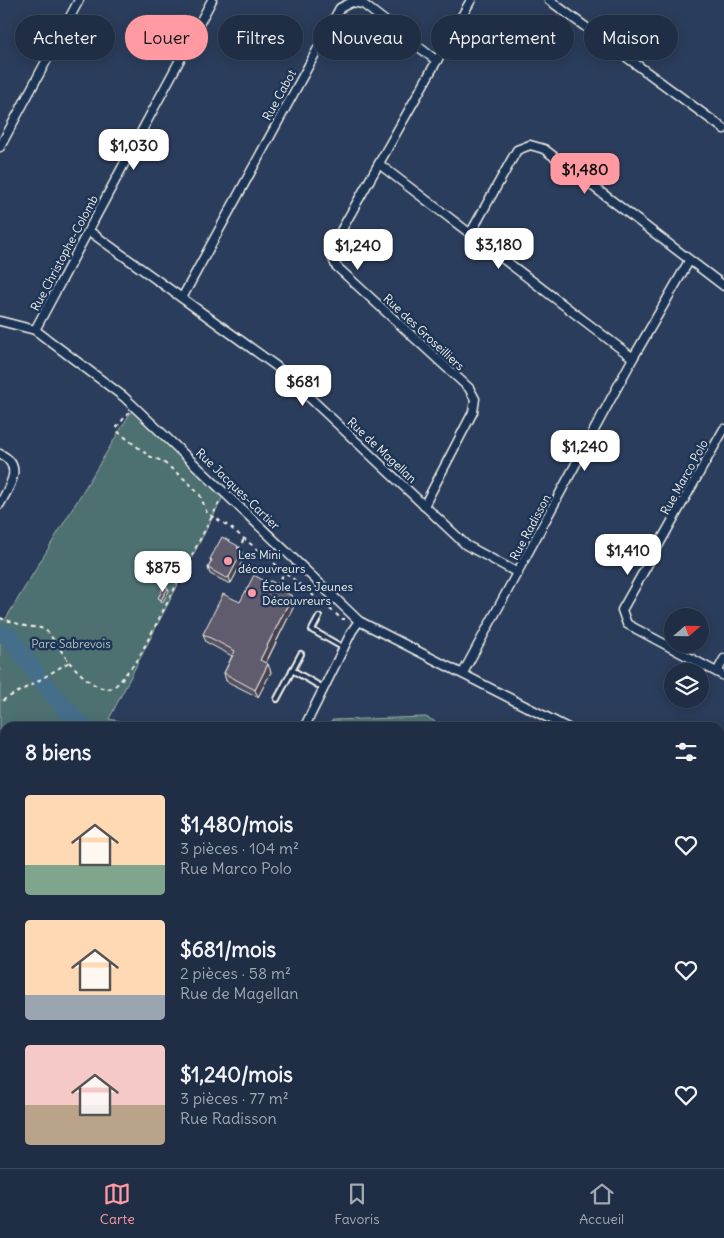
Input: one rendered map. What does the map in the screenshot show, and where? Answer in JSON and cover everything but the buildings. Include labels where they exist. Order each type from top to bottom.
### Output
[{"type":"street","points":[[0,147],[79,0]]},
{"type":"street","name":"Rue Christophe-Colomb","points":[[35,330],[212,0]]},
{"type":"street","name":"Rue des Groseilliers","points":[[424,506],[473,412],[475,399],[469,388],[336,266],[332,256],[333,245],[471,0]]},
{"type":"street","points":[[549,0],[724,129]]},
{"type":"street","name":"Rue Cabot","points":[[182,298],[340,8],[352,2],[363,4],[437,61]]},
{"type":"street","points":[[470,234],[517,150],[530,145],[544,149],[724,286]]},
{"type":"street","points":[[379,164],[633,358]]},
{"type":"street","name":"Rue de Magellan","points":[[89,231],[276,366],[466,545],[518,573]]},
{"type":"street","name":"Rue Radisson","points":[[463,673],[633,358],[689,261]]},
{"type":"street","name":"Rue Jacques-Cartier","points":[[0,321],[35,330],[134,406],[359,621],[557,722]]},
{"type":"street","name":"Rue Marco Polo","points":[[720,674],[627,624],[622,610],[723,433]]},
{"type":"street","points":[[0,454],[6,457],[13,466],[14,476],[0,504]]},
{"type":"street","points":[[307,722],[359,621]]},
{"type":"street","points":[[720,674],[724,659]]},
{"type":"lane","points":[[319,617],[312,630],[344,648]]},
{"type":"lane","points":[[276,698],[301,654]]},
{"type":"lane","points":[[292,670],[324,688]]},
{"type":"path","points":[[134,406],[117,427],[117,430],[123,436],[132,440],[149,456],[162,461],[188,482],[200,495],[207,513],[230,526],[342,619],[350,612]]},
{"type":"path","points":[[0,618],[25,626],[42,628],[48,632],[69,662],[85,679],[103,688],[111,689],[117,685],[128,669],[136,663],[225,493]]},
{"type":"path","points":[[238,550],[245,538]]},
{"type":"path","points":[[275,590],[285,571]]},
{"type":"path","points":[[0,704],[5,699],[69,662]]},
{"type":"green space","name":"Parc Sabrevois","points":[[134,407],[225,493],[109,719],[124,722],[0,722],[0,618],[5,620]]},
{"type":"green space","points":[[426,717],[436,722],[330,722],[333,720]]},
{"type":"waterway","points":[[0,633],[11,638],[36,673]]},
{"type":"waterway","points":[[43,682],[78,722]]},
{"type":"place","name":"Les Mini découvreurs","points":[[228,561]]},
{"type":"place","name":"École Les Jeunes Découvreurs","points":[[252,593]]}]
